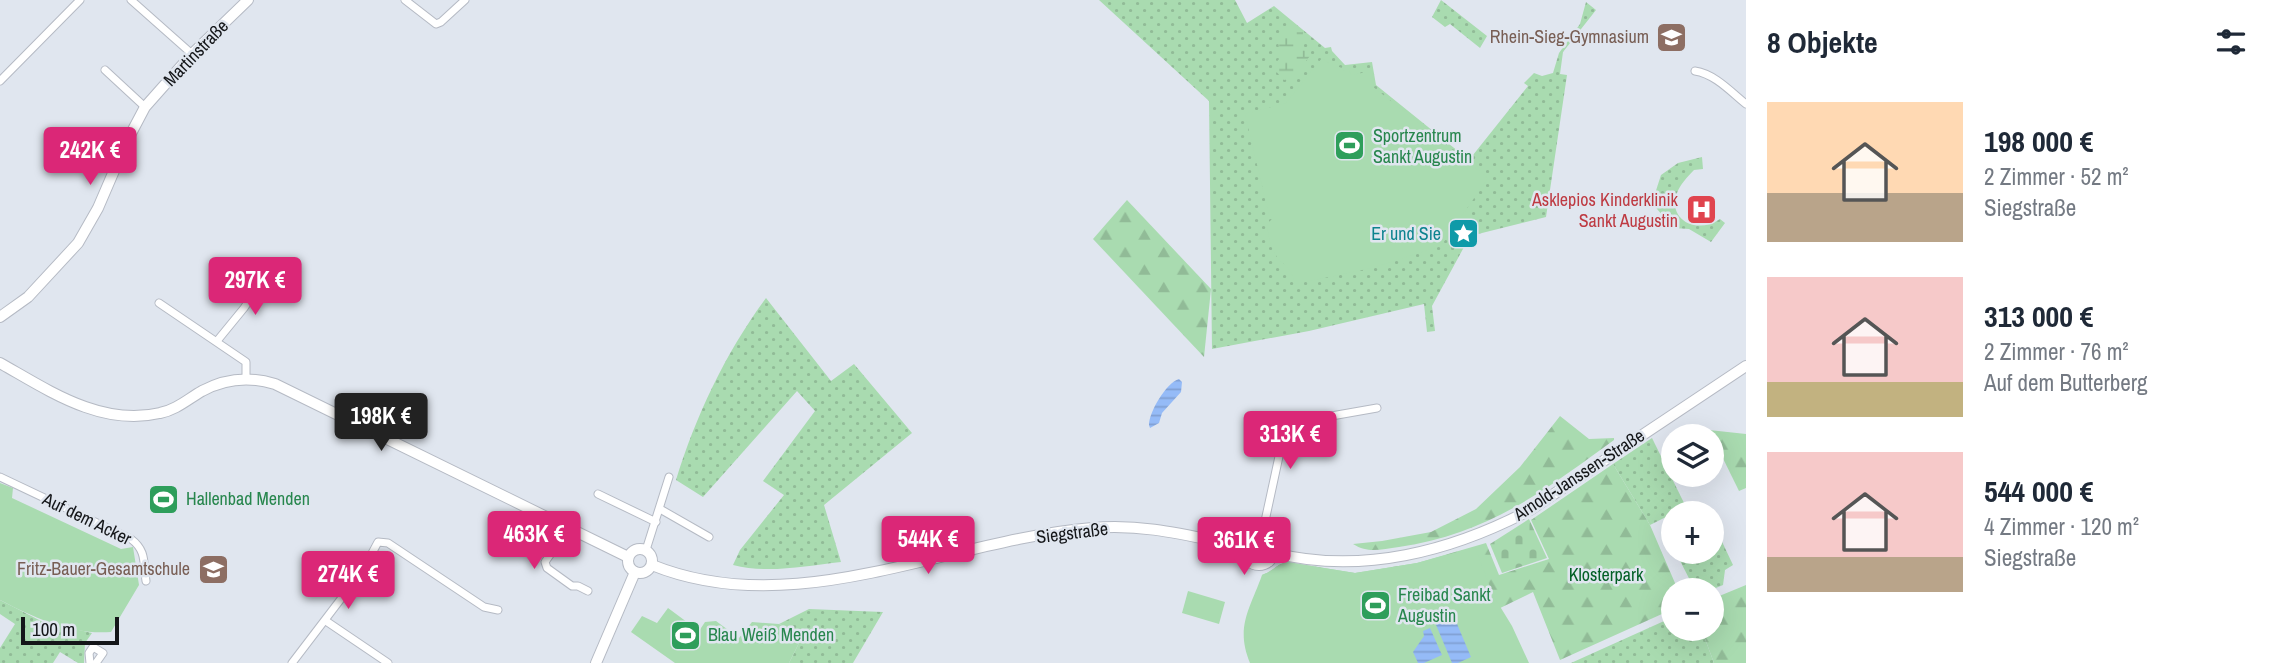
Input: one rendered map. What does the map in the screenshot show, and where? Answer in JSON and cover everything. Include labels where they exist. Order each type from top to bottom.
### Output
[{"type":"main road","name":"Martinstraße","points":[[0,317],[28,298],[78,243],[97,211],[126,143],[145,107],[192,54],[248,0]]},
{"type":"main road","points":[[0,363],[72,403],[94,411],[145,416],[169,411],[230,380],[259,379],[288,389],[628,557]]},
{"type":"main road","name":"Arnold-Janssen-Straße","points":[[1274,553],[1307,559],[1354,561],[1394,558],[1466,540],[1530,510],[1746,366]]},
{"type":"main road","name":"Siegstraße","points":[[652,565],[678,575],[710,581],[784,586],[845,577],[1049,533],[1093,527],[1174,531],[1245,547],[1247,558],[1255,565],[1265,564],[1274,553]]},
{"type":"main road","points":[[1245,547],[1253,536],[1262,536],[1270,540],[1274,553]]},
{"type":"main road","points":[[636,549],[646,550],[652,558],[652,565],[644,573],[635,572],[628,564],[628,557],[636,549]]},
{"type":"main road","points":[[596,663],[635,572]]},
{"type":"street","points":[[0,80],[80,0]]},
{"type":"street","points":[[131,0],[192,54]]},
{"type":"street","points":[[405,0],[436,24],[465,0]]},
{"type":"street","points":[[105,70],[145,107]]},
{"type":"street","points":[[1695,71],[1714,78],[1746,104]]},
{"type":"street","points":[[218,341],[267,274]]},
{"type":"street","points":[[159,303],[246,362],[246,379]]},
{"type":"street","points":[[1262,536],[1286,424],[1377,408]]},
{"type":"street","name":"Auf dem Acker","points":[[0,477],[131,539],[140,546],[143,553],[146,581]]},
{"type":"street","points":[[646,550],[669,477]]},
{"type":"street","points":[[598,494],[656,522]]},
{"type":"street","points":[[660,509],[709,537]]},
{"type":"street","points":[[569,528],[545,562],[547,568],[572,586],[588,590]]},
{"type":"street","points":[[292,663],[363,570],[378,541],[388,542],[484,607],[498,610]]},
{"type":"street","points":[[326,621],[387,663]]},
{"type":"street","points":[[90,663],[89,653],[93,647],[103,653],[96,663]]},
{"type":"green space","points":[[1099,0],[1235,0],[1247,23],[1274,6],[1325,48],[1331,47],[1345,65],[1372,62],[1376,85],[1469,160],[1528,86],[1524,83],[1534,73],[1542,76],[1553,73],[1559,53],[1580,24],[1586,2],[1596,10],[1563,52],[1560,74],[1567,75],[1546,217],[1470,236],[1432,306],[1435,331],[1427,332],[1424,304],[1309,331],[1212,349],[1209,101]]},
{"type":"green space","points":[[1441,0],[1487,36],[1480,48],[1450,24],[1445,27],[1432,17]]},
{"type":"green space","points":[[1286,29],[1300,29],[1303,32],[1302,45],[1310,56],[1292,78],[1284,80],[1272,67],[1280,58],[1278,39]]},
{"type":"green space","name":"Sportzentrum Sankt Augustin","points":[[1322,58],[1343,71],[1349,70],[1351,75],[1367,72],[1370,74],[1372,86],[1488,178],[1441,246],[1372,268],[1295,284],[1289,269],[1272,249],[1267,224],[1272,219],[1245,114],[1286,103]]},
{"type":"green space","points":[[1702,157],[1703,169],[1694,170],[1686,178],[1678,190],[1675,203],[1676,211],[1686,222],[1702,225],[1720,219],[1725,223],[1711,242],[1689,229],[1673,228],[1652,203],[1661,175],[1678,163]]},
{"type":"green space","points":[[1127,200],[1211,289],[1204,357],[1093,239]]},
{"type":"green space","points":[[766,298],[831,381],[854,364],[912,433],[824,505],[841,562],[773,569],[733,565],[740,550],[784,495],[763,481],[815,411],[797,391],[703,497],[676,480],[693,432],[725,362]]},
{"type":"green space","points":[[1560,416],[1589,439],[1614,440],[1539,493],[1488,521],[1431,541],[1399,547],[1370,550],[1353,544],[1431,532],[1476,509],[1520,467]]},
{"type":"green space","points":[[1724,432],[1746,434],[1746,488],[1739,491],[1724,460]]},
{"type":"green space","points":[[1652,438],[1661,456],[1661,487],[1676,487],[1683,501],[1661,501],[1661,520],[1650,525],[1613,464]]},
{"type":"green space","name":"Klosterpark","points":[[1613,464],[1650,525],[1661,551],[1661,564],[1667,564],[1673,578],[1661,578],[1661,614],[1560,660],[1533,592],[1494,611],[1411,579],[1262,575],[1287,562],[1355,573],[1417,563],[1486,543],[1499,575],[1549,559],[1531,520]]},
{"type":"green space","points":[[0,483],[13,488],[12,498],[121,549],[133,547],[139,585],[111,632],[68,628],[40,619],[0,600]]},
{"type":"green space","points":[[1529,519],[1547,558],[1502,573],[1490,544]]},
{"type":"green space","points":[[1724,546],[1733,565],[1725,570],[1724,578],[1689,578],[1682,564],[1724,564]]},
{"type":"green space","name":"Freibad Sankt Augustin","points":[[1475,547],[1493,595],[1512,626],[1529,663],[1250,663],[1244,639],[1249,608],[1262,575],[1280,564],[1287,562],[1355,573],[1417,563]]},
{"type":"green space","points":[[1746,585],[1746,663],[1714,663],[1706,641],[1724,641],[1724,594]]},
{"type":"green space","points":[[1188,591],[1225,602],[1219,624],[1182,613]]},
{"type":"green space","points":[[0,600],[41,621],[92,633],[85,643],[84,663],[78,663],[60,652],[53,663],[0,663],[0,648],[15,624],[0,614]]},
{"type":"green space","points":[[668,608],[699,631],[705,622],[716,621],[739,638],[752,622],[779,624],[804,633],[789,663],[675,663],[631,632],[642,616],[657,623]]},
{"type":"green space","points":[[809,609],[883,612],[853,663],[789,663],[804,633],[779,624]]},
{"type":"green space","points":[[1661,622],[1661,641],[1706,641],[1714,663],[1571,663]]},
{"type":"water","points":[[1179,379],[1182,382],[1181,392],[1162,413],[1159,423],[1150,428],[1150,419],[1159,399],[1169,386]]},
{"type":"water","points":[[1452,612],[1471,657],[1458,663],[1452,663],[1434,620]]},
{"type":"water","points":[[1430,628],[1442,655],[1418,663],[1413,652],[1424,636],[1423,631]]},
{"type":"place","name":"Rhein-Sieg-Gymnasium","points":[[1672,37]]},
{"type":"place","name":"Sportzentrum Sankt Augustin","points":[[1350,146]]},
{"type":"place","name":"Asklepios Kinderklinik Sankt Augustin","points":[[1701,210]]},
{"type":"place","name":"Er und Sie","points":[[1464,234]]},
{"type":"place","name":"Hallenbad Menden","points":[[163,499]]},
{"type":"place","name":"Fritz-Bauer-Gesamtschule","points":[[213,569]]},
{"type":"place","name":"Freibad Sankt Augustin","points":[[1375,605]]},
{"type":"place","name":"Blau Weiß Menden","points":[[685,635]]}]
